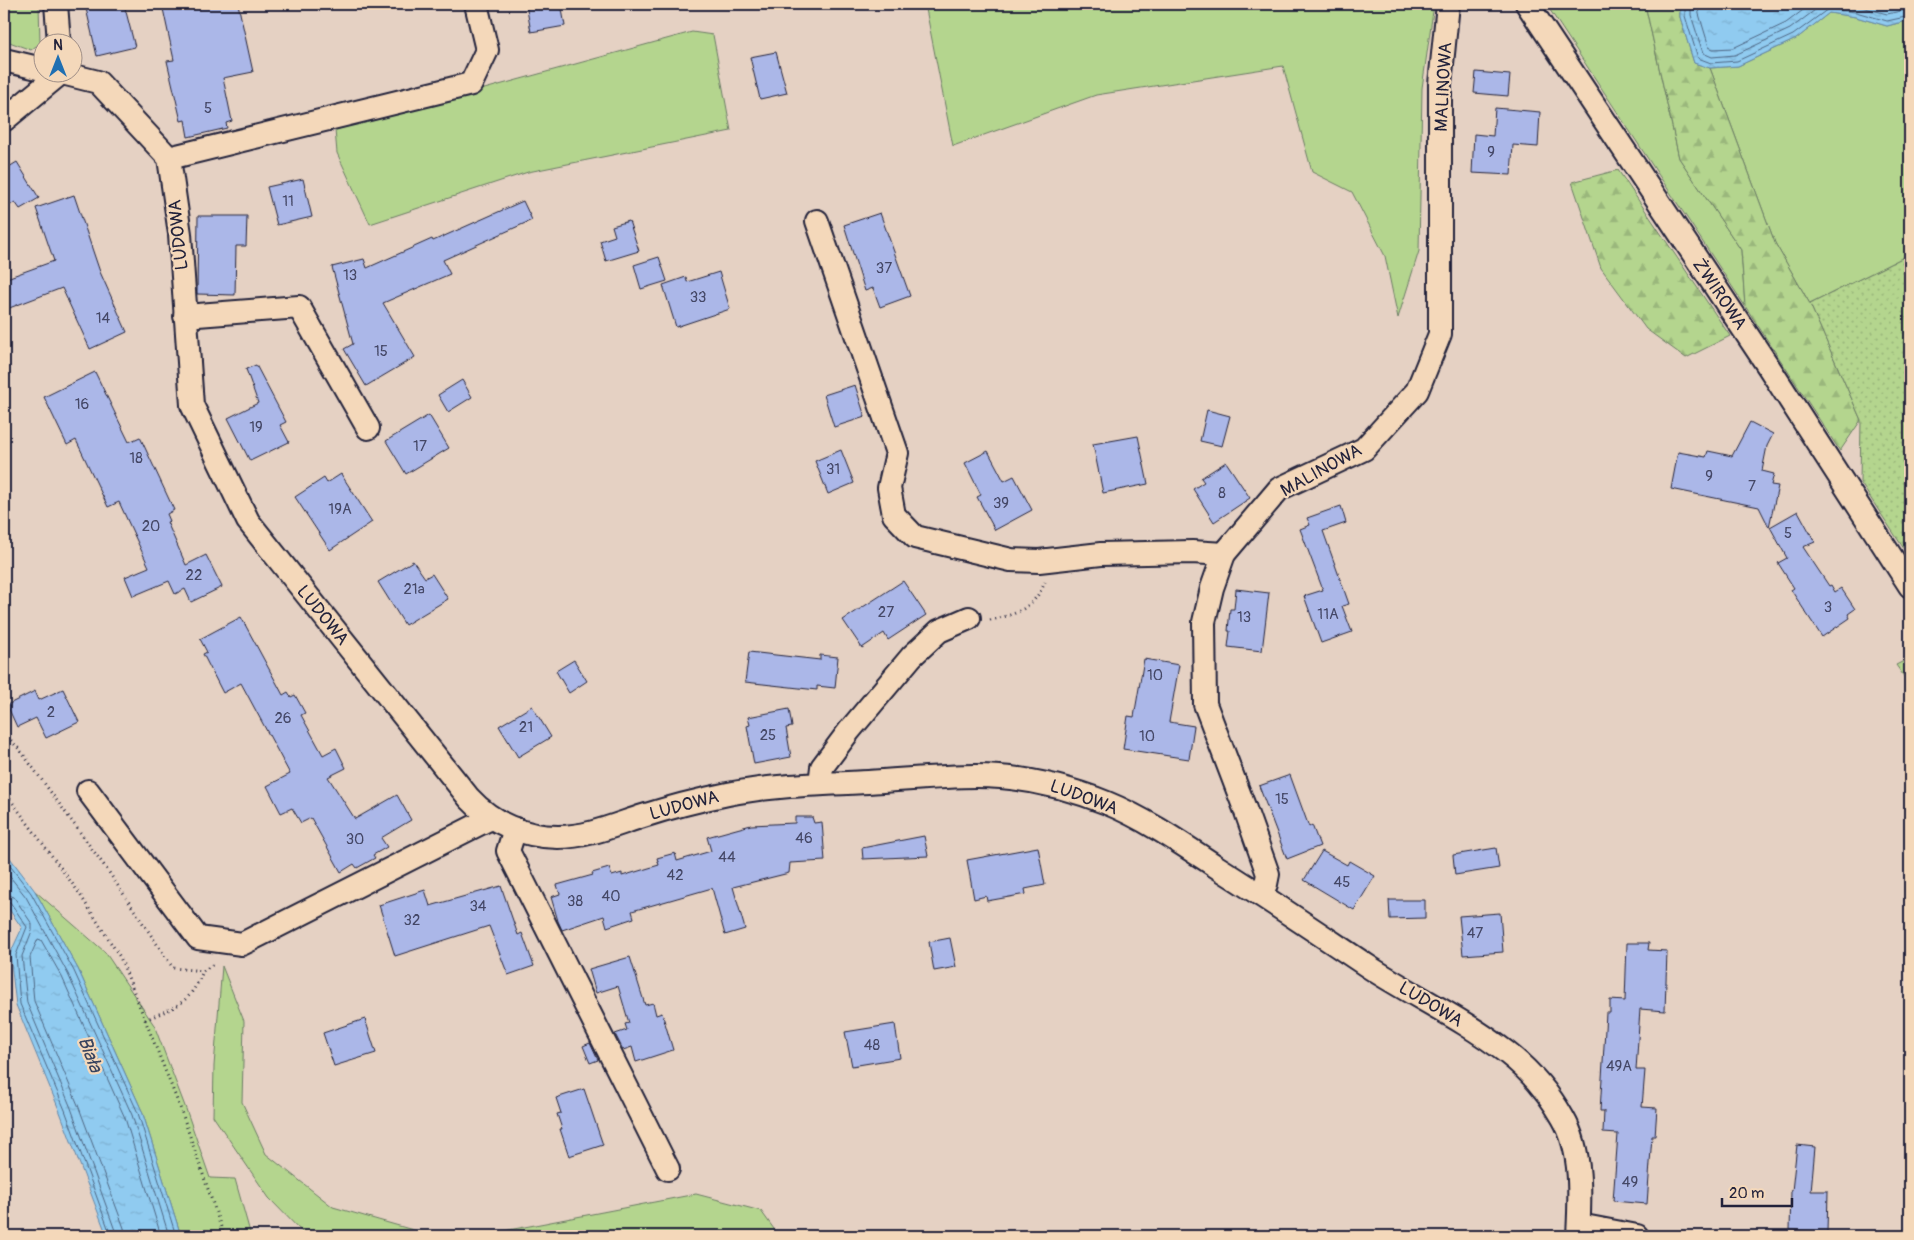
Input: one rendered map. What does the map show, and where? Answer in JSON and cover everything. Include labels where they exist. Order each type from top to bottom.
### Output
[{"type":"street","points":[[56,4],[58,32]]},
{"type":"street","points":[[82,78],[98,82],[169,158],[472,84],[487,50],[476,4]]},
{"type":"street","name":"MALINOWA","points":[[1261,894],[1268,874],[1205,704],[1204,622],[1212,588],[1224,554],[1280,490],[1364,449],[1417,391],[1440,334],[1440,84],[1448,4]]},
{"type":"street","name":"ŻWIROWA","points":[[1527,4],[1768,366],[1910,586]]},
{"type":"street","points":[[4,60],[32,66]]},
{"type":"street","points":[[4,120],[45,82]]},
{"type":"street","name":"LUDOWA","points":[[169,158],[180,234],[192,405],[248,522],[469,798],[491,818],[515,828],[540,835],[576,836],[600,831],[660,810],[732,793],[820,784],[973,776],[1043,782],[1088,796],[1134,816],[1163,832],[1261,894],[1374,970],[1509,1054],[1531,1075],[1548,1096],[1564,1118],[1573,1141],[1578,1165],[1578,1231]]},
{"type":"street","points":[[817,221],[897,453],[889,488],[894,515],[915,537],[1011,560],[1054,560],[1102,554],[1192,552],[1224,554]]},
{"type":"street","points":[[186,316],[299,307],[368,428]]},
{"type":"street","points":[[820,784],[822,767],[849,731],[912,656],[939,631],[969,618]]},
{"type":"street","points":[[88,791],[198,938],[242,944],[491,818]]},
{"type":"street","points":[[515,828],[508,851],[668,1169]]},
{"type":"street","points":[[1578,1231],[1637,1236]]},
{"type":"path","points":[[969,618],[988,620],[1010,616],[1023,610],[1038,596],[1054,560]]},
{"type":"path","points":[[4,733],[20,750],[100,860],[173,968],[203,971]]},
{"type":"path","points":[[4,791],[76,890],[120,957],[181,1110],[224,1236]]},
{"type":"path","points":[[145,1020],[180,1005],[196,989],[203,971],[242,944]]},
{"type":"green space","points":[[4,4],[39,4],[40,32],[32,32],[32,49],[4,40]]},
{"type":"green space","points":[[925,4],[1434,4],[1422,88],[1419,251],[1398,318],[1385,256],[1352,192],[1312,172],[1283,66],[1096,95],[953,146]]},
{"type":"green space","points":[[1546,4],[1645,4],[1679,158],[1741,250],[1745,306]]},
{"type":"green space","points":[[1645,4],[1680,4],[1680,17],[1694,63],[1710,68],[1775,243],[1810,304],[1861,420],[1840,451],[1745,306],[1741,250],[1679,158]]},
{"type":"green space","points":[[1829,13],[1856,17],[1887,26],[1910,20],[1910,254],[1810,304],[1775,243],[1710,68],[1738,66],[1796,39]]},
{"type":"green space","points":[[692,32],[713,35],[731,131],[528,172],[370,224],[337,153],[335,130]]},
{"type":"green space","points":[[1618,170],[1730,336],[1686,358],[1646,329],[1601,268],[1572,182]]},
{"type":"green space","points":[[1910,254],[1910,558],[1860,482],[1861,420],[1810,304]]},
{"type":"green space","points":[[1910,658],[1910,685],[1896,665]]},
{"type":"green space","points":[[35,891],[105,952],[154,1025],[210,1178],[235,1179],[251,1236],[181,1236],[142,1111],[78,969]]},
{"type":"green space","points":[[222,966],[244,1021],[242,1102],[266,1154],[333,1207],[420,1232],[488,1234],[696,1194],[761,1211],[779,1236],[306,1236],[269,1198],[213,1116],[214,1066]]},
{"type":"water","points":[[1680,4],[1910,4],[1910,20],[1887,26],[1856,17],[1829,13],[1796,39],[1738,66],[1710,68],[1694,63],[1680,17]]},
{"type":"water","name":"Biała","points":[[4,850],[35,891],[78,969],[142,1111],[181,1236],[107,1236],[60,1112],[16,1005],[10,954],[22,928],[4,902]]},
{"type":"building","points":[[85,4],[124,4],[135,47],[97,56]]},
{"type":"building","points":[[162,4],[184,4],[185,7],[202,4],[238,4],[253,72],[223,78],[232,121],[226,123],[227,128],[188,137],[185,120],[181,121],[167,61],[174,60]]},
{"type":"building","points":[[526,4],[561,4],[565,26],[531,32]]},
{"type":"building","points":[[776,52],[787,93],[760,99],[750,57]]},
{"type":"building","points":[[1476,72],[1510,75],[1508,96],[1474,93]]},
{"type":"building","points":[[1495,108],[1540,112],[1538,147],[1513,145],[1511,175],[1472,173],[1474,134],[1493,136]]},
{"type":"building","points":[[17,162],[39,198],[20,209],[15,202],[4,209],[4,170]]},
{"type":"building","points":[[303,179],[312,217],[277,225],[267,187]]},
{"type":"building","points":[[74,195],[100,272],[127,332],[90,349],[62,288],[4,310],[4,279],[54,261],[36,208]]},
{"type":"building","points":[[523,201],[532,220],[443,260],[450,274],[383,303],[415,357],[366,386],[344,349],[353,344],[332,267],[364,259],[367,268]]},
{"type":"building","points":[[880,213],[910,296],[880,307],[873,288],[865,291],[844,225]]},
{"type":"building","points":[[198,216],[247,216],[246,246],[236,246],[235,295],[197,294]]},
{"type":"building","points":[[629,221],[639,251],[606,261],[600,241],[615,236],[612,226]]},
{"type":"building","points":[[659,257],[667,281],[641,289],[634,265]]},
{"type":"building","points":[[719,272],[730,309],[676,327],[663,285],[686,277],[687,282]]},
{"type":"building","points":[[256,365],[286,422],[280,425],[289,442],[250,461],[228,418],[258,403],[246,369]]},
{"type":"building","points":[[95,372],[129,442],[140,437],[174,510],[167,514],[170,521],[167,522],[186,565],[206,555],[222,587],[191,602],[185,589],[175,594],[169,581],[133,596],[125,577],[149,567],[119,502],[108,507],[76,440],[67,445],[44,397]]},
{"type":"building","points":[[462,380],[472,397],[448,412],[438,395]]},
{"type":"building","points":[[855,385],[865,417],[834,427],[824,395]]},
{"type":"building","points":[[1207,410],[1230,416],[1222,446],[1200,441]]},
{"type":"building","points":[[429,415],[449,448],[406,474],[386,441]]},
{"type":"building","points":[[1750,422],[1773,434],[1767,446],[1762,471],[1774,474],[1771,485],[1778,486],[1769,527],[1759,507],[1671,489],[1678,452],[1706,457],[1708,451],[1732,456]]},
{"type":"building","points":[[1138,436],[1148,484],[1103,493],[1093,444]]},
{"type":"building","points":[[841,450],[854,483],[828,494],[815,461]]},
{"type":"building","points":[[988,451],[1004,481],[1014,476],[1032,510],[995,530],[977,497],[981,495],[965,463]]},
{"type":"building","points":[[1226,462],[1250,498],[1214,522],[1193,489],[1204,482],[1201,478]]},
{"type":"building","points":[[341,474],[372,522],[330,550],[295,497],[324,478],[327,483]]},
{"type":"building","points":[[1341,506],[1346,523],[1323,531],[1349,604],[1342,606],[1352,632],[1321,643],[1304,596],[1323,590],[1300,529],[1310,525],[1307,518]]},
{"type":"building","points":[[1798,511],[1815,542],[1803,547],[1829,586],[1831,585],[1835,592],[1841,588],[1855,609],[1848,614],[1850,618],[1822,637],[1791,590],[1794,588],[1778,563],[1787,558],[1770,527]]},
{"type":"building","points":[[413,561],[425,578],[432,574],[448,599],[405,625],[378,582]]},
{"type":"building","points":[[903,581],[926,615],[888,640],[884,633],[862,648],[843,620]]},
{"type":"building","points":[[1236,589],[1269,593],[1262,651],[1228,647],[1230,609],[1234,609]]},
{"type":"building","points":[[241,617],[283,695],[288,692],[291,697],[295,695],[305,713],[301,715],[323,755],[336,748],[346,768],[328,777],[355,819],[397,795],[411,820],[381,838],[387,847],[373,855],[375,858],[357,868],[354,864],[341,872],[311,818],[301,823],[292,808],[281,813],[267,786],[290,774],[241,683],[223,693],[203,654],[207,652],[200,639]]},
{"type":"building","points":[[749,652],[820,660],[820,655],[838,657],[835,688],[817,686],[817,690],[745,682]]},
{"type":"building","points":[[1144,659],[1179,665],[1169,722],[1194,726],[1189,759],[1123,749],[1128,716],[1134,717]]},
{"type":"building","points":[[574,660],[587,681],[569,693],[556,671]]},
{"type":"building","points":[[63,689],[79,722],[46,738],[36,718],[17,727],[7,705],[35,691],[39,700]]},
{"type":"building","points":[[532,706],[551,737],[518,757],[499,726]]},
{"type":"building","points":[[789,709],[792,727],[786,728],[791,757],[754,764],[747,726],[750,725],[748,717]]},
{"type":"building","points":[[1290,775],[1309,827],[1312,825],[1320,846],[1287,859],[1259,786]]},
{"type":"building","points":[[795,817],[812,817],[814,823],[822,822],[825,861],[790,863],[789,873],[733,887],[745,929],[725,935],[712,888],[632,911],[634,918],[607,927],[604,916],[562,930],[551,897],[560,894],[557,885],[593,875],[592,873],[609,868],[612,876],[622,873],[622,876],[659,865],[657,858],[675,853],[677,861],[711,851],[707,837],[751,825],[795,823]]},
{"type":"building","points":[[924,836],[928,856],[863,859],[862,848]]},
{"type":"building","points":[[1038,847],[1045,885],[1025,889],[1026,894],[987,901],[986,896],[974,899],[967,860]]},
{"type":"building","points":[[1496,848],[1499,868],[1455,875],[1453,855]]},
{"type":"building","points":[[1322,851],[1347,865],[1349,861],[1375,876],[1354,910],[1304,880]]},
{"type":"building","points":[[501,886],[518,935],[522,933],[534,966],[508,975],[489,926],[395,956],[379,905],[425,890],[430,906]]},
{"type":"building","points":[[1389,900],[1425,900],[1425,918],[1390,919]]},
{"type":"building","points":[[1500,913],[1503,952],[1463,955],[1459,916]]},
{"type":"building","points":[[950,938],[956,967],[934,971],[929,942]]},
{"type":"building","points":[[1627,943],[1649,943],[1648,950],[1667,951],[1665,1011],[1640,1009],[1636,1070],[1645,1070],[1642,1107],[1657,1108],[1655,1136],[1652,1136],[1647,1204],[1613,1201],[1618,1134],[1603,1133],[1604,1111],[1600,1111],[1606,1013],[1610,1013],[1610,1000],[1625,1001]]},
{"type":"building","points":[[630,957],[645,1005],[653,1003],[656,1015],[662,1013],[673,1050],[636,1062],[632,1047],[623,1050],[615,1034],[627,1030],[625,1024],[629,1023],[618,986],[596,993],[589,969]]},
{"type":"building","points":[[365,1019],[376,1053],[334,1066],[323,1033]]},
{"type":"building","points":[[895,1024],[900,1058],[852,1066],[845,1032]]},
{"type":"building","points":[[590,1043],[598,1060],[590,1063],[583,1046]]},
{"type":"building","points":[[584,1089],[603,1145],[569,1156],[560,1129],[562,1129],[557,1114],[561,1113],[556,1098]]},
{"type":"building","points":[[1797,1145],[1815,1147],[1811,1191],[1828,1191],[1827,1232],[1790,1230],[1791,1191]]}]
